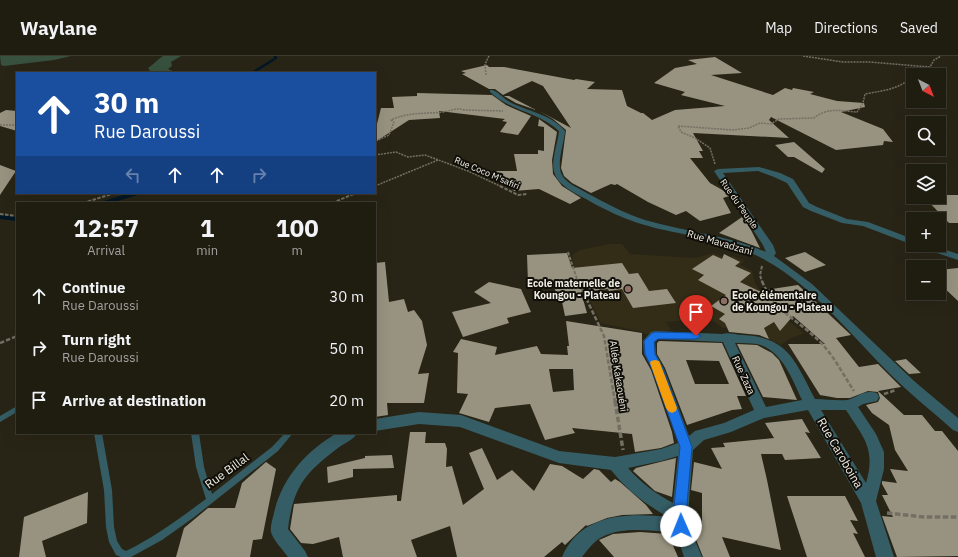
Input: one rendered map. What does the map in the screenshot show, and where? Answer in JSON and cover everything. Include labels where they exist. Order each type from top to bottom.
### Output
[{"type":"street","name":"Rue Mavadzani","points":[[492,91],[507,103],[551,122],[562,131],[561,143],[557,153],[559,177],[574,188],[625,216],[714,238],[749,249],[768,257],[816,292],[910,386],[958,426]]},
{"type":"street","name":"Rue du Peuple","points":[[768,257],[771,253],[768,245],[718,172],[739,169],[760,169],[777,175],[790,181],[806,205],[814,209],[846,221],[865,224],[906,239]]},
{"type":"street","points":[[943,252],[958,257]]},
{"type":"street","name":"Rue Caroboina","points":[[686,447],[658,369],[650,354],[649,341],[655,335],[726,337],[758,340],[777,350],[787,359],[793,368],[811,404],[870,507],[885,557]]},
{"type":"street","name":"Rue Zaza","points":[[726,337],[762,413]]},
{"type":"street","points":[[376,425],[418,418],[461,421],[559,457],[620,463],[661,455],[686,447],[700,435],[726,428],[762,413],[811,404],[861,401]]},
{"type":"street","name":"Rue Caroboina","points":[[861,401],[869,435],[878,457],[870,507]]},
{"type":"street","points":[[299,557],[279,531],[282,506],[291,483],[306,465],[328,447],[348,434]]},
{"type":"street","points":[[686,447],[680,520],[693,557]]},
{"type":"street","points":[[620,463],[632,484],[680,520]]},
{"type":"street","points":[[571,557],[580,545],[600,529],[630,522],[680,520]]},
{"type":"lane","points":[[0,419],[16,410]]},
{"type":"lane","points":[[98,434],[108,490],[110,527],[113,542],[119,552],[126,555],[141,549],[160,538],[210,500]]},
{"type":"lane","name":"Rue Billal","points":[[196,434],[200,467],[210,500],[274,449],[288,434]]},
{"type":"path","points":[[486,75],[485,64],[489,56]]},
{"type":"path","points":[[803,56],[843,62],[869,62],[930,67],[934,60],[941,56]]},
{"type":"path","points":[[718,172],[710,148],[695,138],[681,132],[678,126],[706,130],[744,129],[760,123],[771,124],[779,119],[814,118],[819,113],[829,110],[857,112],[863,103],[865,94],[893,88],[906,82]]},
{"type":"path","points":[[376,141],[389,135],[394,122],[391,120],[396,117],[427,112],[451,112],[458,108],[497,111],[517,107]]},
{"type":"path","points":[[0,125],[16,124]]},
{"type":"path","name":"Rue Coco M'safiri","points":[[376,154],[396,152],[408,157],[425,155],[468,171],[518,195],[527,194]]},
{"type":"path","points":[[376,186],[438,160]]},
{"type":"path","points":[[86,202],[112,194]]},
{"type":"path","points":[[334,202],[354,194]]},
{"type":"path","points":[[0,214],[16,216]]},
{"type":"path","name":"Allée Kakaouéni","points":[[568,252],[578,281],[604,336],[620,463]]},
{"type":"path","points":[[768,257],[762,265],[760,275],[766,291],[778,307],[823,345],[861,401],[910,386]]},
{"type":"path","points":[[0,343],[16,336]]},
{"type":"path","points":[[870,507],[924,518],[958,517]]},
{"type":"shaded area","points":[[609,244],[622,244],[630,254],[695,258],[714,253],[728,259],[733,256],[744,261],[740,265],[752,271],[755,283],[760,291],[770,298],[778,313],[804,333],[789,339],[781,345],[753,331],[723,328],[713,321],[685,320],[666,322],[671,330],[645,334],[643,332],[601,323],[575,270],[572,255],[580,250]]},
{"type":"green space","points":[[0,56],[71,56],[54,60],[4,66],[1,65]]},
{"type":"green space","points":[[163,56],[181,56],[171,62],[172,66],[168,69],[175,72],[156,72],[150,71],[148,68]]},
{"type":"building","points":[[715,57],[742,73],[711,75],[773,95],[785,88],[792,90],[793,88],[814,92],[810,94],[837,101],[864,103],[865,107],[841,112],[883,129],[893,142],[884,141],[883,145],[836,150],[771,117],[769,120],[789,138],[693,133],[703,151],[699,151],[703,158],[690,158],[710,183],[726,192],[729,196],[723,198],[731,213],[700,221],[686,211],[676,215],[648,202],[617,184],[611,184],[591,193],[572,183],[564,176],[561,168],[566,130],[553,119],[539,111],[571,128],[543,86],[532,81],[503,95],[495,89],[489,89],[462,74],[466,73],[461,71],[487,65],[489,67],[504,67],[574,80],[595,82],[587,89],[622,90],[627,106],[643,113],[652,120],[675,110],[725,106],[681,95],[685,92],[654,83],[675,68],[697,64],[688,60]]},
{"type":"building","points":[[417,93],[492,95],[506,105],[531,116],[518,135],[500,132],[507,122],[502,121],[505,119],[439,111],[440,118],[409,120],[376,141],[376,125],[381,108],[394,108],[392,97],[417,96]]},
{"type":"building","points":[[504,96],[509,96],[536,110],[516,103]]},
{"type":"building","points":[[6,110],[16,111],[16,131],[0,126],[0,113]]},
{"type":"building","points":[[539,119],[557,132],[552,160],[553,174],[562,186],[581,198],[570,204],[539,189],[514,191],[496,171],[517,171],[514,154],[538,154],[538,150],[544,151],[544,127],[538,126]]},
{"type":"building","points":[[794,142],[825,169],[822,173],[794,157],[788,157],[775,145]]},
{"type":"building","points":[[0,165],[16,171],[0,195]]},
{"type":"building","points":[[946,195],[958,195],[958,223],[949,223],[946,220],[946,212],[938,212],[931,204],[946,204]]},
{"type":"building","points":[[742,217],[749,226],[760,248],[719,233]]},
{"type":"building","points":[[805,252],[826,265],[805,272],[785,258]]},
{"type":"building","points":[[567,253],[572,268],[622,263],[629,274],[638,273],[649,291],[667,289],[676,303],[633,308],[622,289],[581,292],[587,313],[565,316],[560,292],[556,292],[552,282],[528,283],[527,255]]},
{"type":"building","points":[[724,254],[740,262],[735,266],[751,273],[740,282],[759,291],[798,285],[851,335],[836,338],[859,367],[878,364],[901,387],[878,391],[904,415],[922,415],[935,431],[942,431],[958,451],[958,556],[897,557],[882,516],[893,517],[882,495],[888,495],[882,481],[897,483],[890,469],[908,471],[895,450],[889,425],[872,413],[866,405],[878,402],[880,398],[878,392],[868,391],[850,398],[837,398],[820,395],[788,344],[825,344],[793,316],[780,331],[774,322],[764,328],[769,339],[759,335],[729,332],[725,323],[719,319],[725,314],[711,306],[726,295],[698,280],[704,275],[692,269],[713,255],[722,259]]},
{"type":"building","points":[[385,262],[389,302],[404,299],[408,312],[414,310],[422,321],[427,345],[418,374],[429,373],[424,403],[387,403],[388,415],[376,417],[376,263]]},
{"type":"building","points":[[958,268],[958,301],[946,290],[946,269]]},
{"type":"building","points":[[489,282],[521,289],[531,312],[507,318],[509,323],[463,337],[452,312],[491,303],[474,292]]},
{"type":"building","points":[[566,321],[642,333],[642,354],[651,370],[672,432],[674,443],[661,448],[635,452],[632,434],[572,428],[575,433],[545,440],[530,404],[495,408],[489,422],[459,413],[468,394],[457,393],[458,353],[453,352],[461,339],[497,347],[495,355],[537,346],[541,354],[568,355],[567,346],[569,346]],"holes":[[[549,369],[573,369],[574,390],[553,392]]]},
{"type":"building","points":[[659,341],[722,343],[746,396],[737,396],[742,409],[732,410],[687,425],[665,368],[657,354],[657,343]],"holes":[[[686,360],[719,361],[729,384],[695,384]]]},
{"type":"building","points":[[737,344],[757,345],[772,353],[779,360],[797,400],[763,397]]},
{"type":"building","points":[[906,359],[921,373],[909,374],[895,361]]},
{"type":"building","points":[[802,419],[810,433],[805,432],[821,458],[785,460],[782,454],[761,454],[781,550],[722,537],[730,557],[703,557],[695,537],[693,522],[702,524],[702,493],[691,490],[694,462],[722,469],[711,448],[725,447],[723,443],[774,438],[765,423]]},
{"type":"building","points":[[410,432],[426,432],[425,443],[445,443],[447,449],[446,467],[452,466],[463,505],[484,489],[469,453],[482,448],[497,480],[512,470],[534,491],[550,464],[562,466],[583,479],[594,469],[599,470],[611,482],[615,479],[620,482],[646,505],[653,514],[622,515],[607,518],[587,526],[586,525],[565,545],[562,542],[544,557],[457,557],[450,526],[411,540],[417,557],[343,557],[339,537],[313,544],[301,543],[290,529],[294,504],[397,495],[397,501],[401,501]]},
{"type":"building","points":[[392,455],[394,468],[353,469],[353,477],[328,483],[327,467],[365,458],[365,456]]},
{"type":"building","points":[[676,458],[672,497],[655,491],[633,471],[636,468]]},
{"type":"building","points":[[266,462],[276,469],[262,539],[253,540],[250,557],[176,557],[184,528],[208,508],[235,508],[242,483]]},
{"type":"building","points":[[88,492],[87,523],[42,541],[46,557],[19,557],[24,517]]},
{"type":"building","points":[[787,496],[845,496],[858,521],[850,520],[858,534],[853,533],[865,557],[807,557]]},
{"type":"building","points":[[640,532],[668,534],[678,557],[614,557],[599,540],[613,534]]},
{"type":"waterway","points":[[254,72],[276,58],[275,56]]},
{"type":"waterway","points":[[107,202],[134,194]]},
{"type":"waterway","points":[[0,217],[16,219]]},
{"type":"slow traffic","points":[[655,363],[672,408]]},
{"type":"place","name":"Ecole maternelle de Koungou - Plateau","points":[[628,289]]},
{"type":"place","name":"Ecole élémentaire de Koungou - Plateau","points":[[724,301]]},
{"type":"route","points":[[681,526],[680,516],[686,447],[658,369],[650,354],[649,341],[655,335],[696,336]]}]
